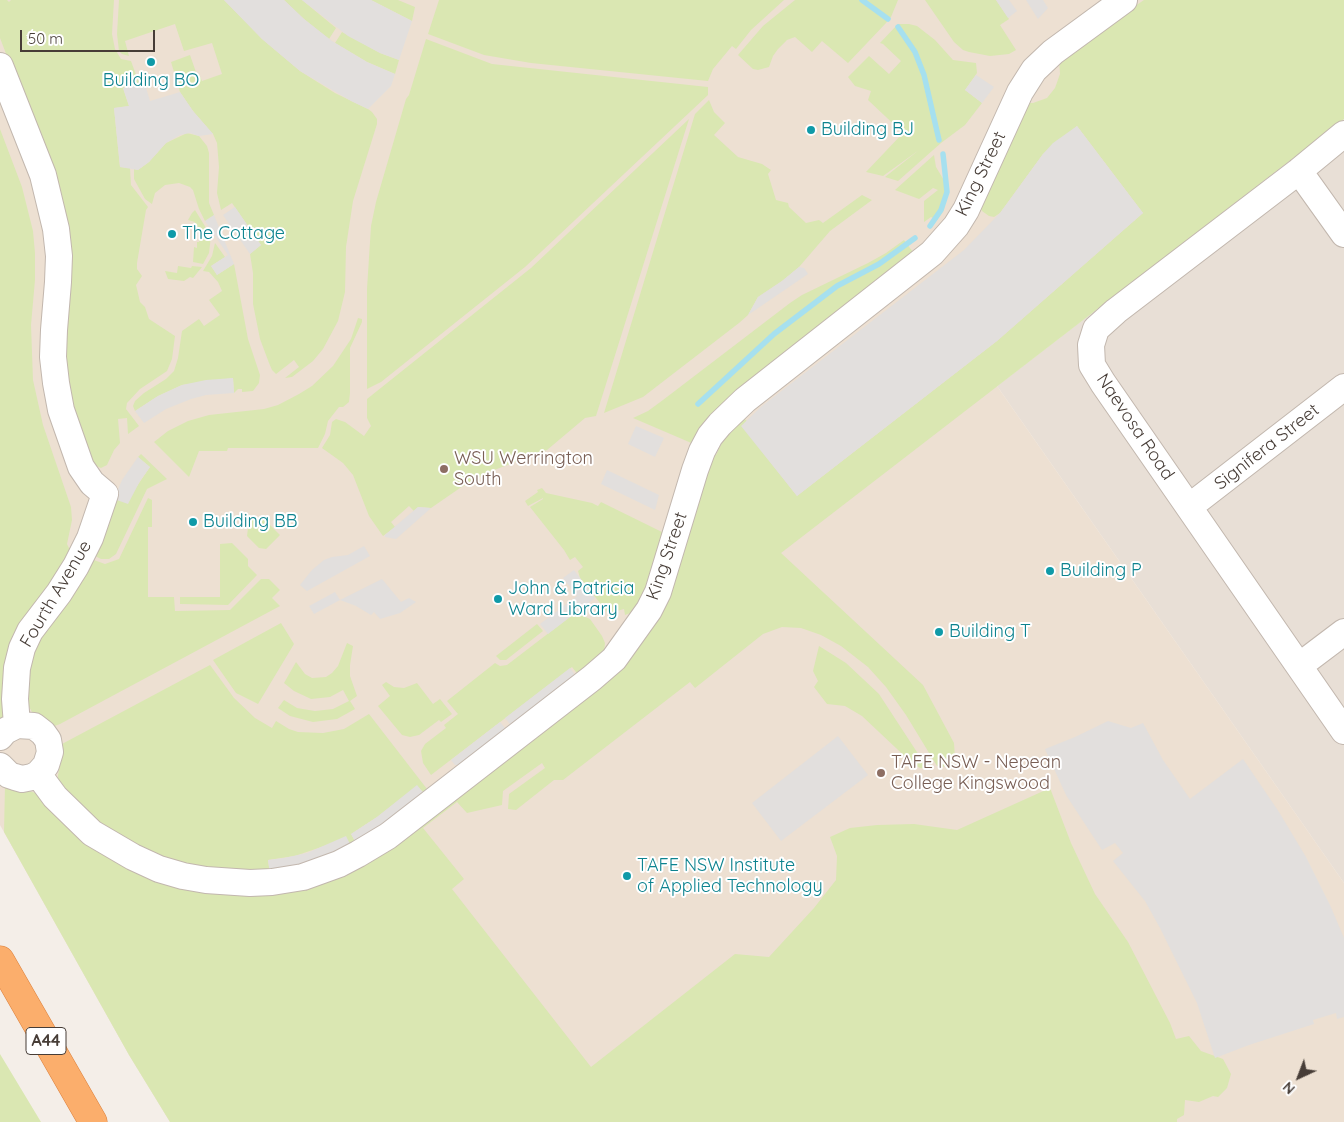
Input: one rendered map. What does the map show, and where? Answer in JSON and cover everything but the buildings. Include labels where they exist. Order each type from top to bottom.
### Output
[{"type":"highway","name":"A44","points":[[0,960],[93,1122]]},
{"type":"street","name":"King Street","points":[[38,774],[55,797],[92,832],[111,845],[159,869],[183,876],[206,880],[250,883],[303,877],[352,858],[388,836],[592,678],[614,658],[649,610],[658,592],[695,470],[710,436],[745,400],[932,253],[956,226],[966,210],[1020,92],[1034,70],[1053,52],[1124,0]]},
{"type":"street","name":"Fourth Avenue","points":[[0,66],[43,175],[56,229],[59,256],[53,357],[61,410],[81,467],[92,483],[105,494],[90,538],[76,566],[59,593],[30,631],[22,648],[17,668],[15,699],[8,731]]},
{"type":"street","name":"Naevosa Road","points":[[1344,134],[1299,171],[1116,311],[1096,329],[1091,345],[1092,365],[1103,383],[1344,731]]},
{"type":"street","points":[[1299,171],[1344,234]]},
{"type":"street","name":"Signifera Street","points":[[1189,507],[1344,386]]},
{"type":"street","points":[[1299,666],[1344,632]]},
{"type":"street","points":[[0,767],[15,778],[27,778],[38,774],[49,758],[48,740],[34,726],[8,731]]},
{"type":"shaded area","name":"WSU Werrington South","points":[[0,0],[1344,0],[997,386],[1344,883],[1344,1122],[170,1122],[129,1055],[0,825]]},
{"type":"shaded area","points":[[224,0],[284,0],[332,41],[367,62],[395,74],[391,86],[368,109],[351,101],[300,71],[262,39]]},
{"type":"shaded area","points":[[302,0],[371,0],[412,21],[399,60],[380,53],[348,36]]},
{"type":"shaded area","points":[[996,0],[1009,0],[1017,11],[1008,18]]},
{"type":"shaded area","points":[[1026,0],[1043,0],[1048,8],[1038,19]]},
{"type":"shaded area","points":[[976,75],[994,87],[982,103],[965,90]]},
{"type":"shaded area","points":[[144,81],[150,101],[180,92],[193,111],[213,134],[199,136],[190,133],[180,135],[166,143],[149,162],[138,170],[120,167],[114,108],[129,106],[123,88]]},
{"type":"shaded area","points":[[1344,119],[1344,883],[997,386]]},
{"type":"shaded area","points":[[1077,126],[1143,213],[997,341],[797,496],[741,426],[762,406],[964,250],[1000,213],[1053,143]]},
{"type":"shaded area","points":[[235,207],[261,245],[250,254],[223,215]]},
{"type":"shaded area","points":[[214,215],[234,264],[217,275],[211,266],[228,255],[205,221]]},
{"type":"shaded area","points":[[799,267],[804,268],[808,274],[748,315],[758,297]]},
{"type":"shaded area","points":[[233,378],[234,393],[206,395],[191,399],[166,409],[144,423],[135,411],[158,396],[182,385],[206,380]]},
{"type":"shaded area","points":[[636,426],[664,438],[655,457],[628,444]]},
{"type":"shaded area","points":[[138,457],[150,467],[128,504],[114,499],[122,480]]},
{"type":"shaded area","points":[[607,470],[659,495],[655,510],[601,484]]},
{"type":"shaded area","points":[[418,507],[431,508],[396,539],[385,537],[385,535]]},
{"type":"shaded area","points":[[364,546],[370,556],[307,591],[300,585],[312,570],[324,560],[348,555]]},
{"type":"shaded area","points":[[574,570],[595,598],[548,634],[540,624],[577,596],[563,578]]},
{"type":"shaded area","points":[[382,579],[401,602],[409,598],[416,602],[400,613],[380,619],[374,612],[371,615],[356,606],[340,600]]},
{"type":"shaded area","points":[[335,592],[340,600],[314,614],[309,606]]},
{"type":"shaded area","points":[[570,668],[578,679],[514,729],[505,718]]},
{"type":"shaded area","points":[[1108,721],[1131,728],[1143,723],[1163,760],[1190,799],[1243,759],[1279,812],[1306,857],[1344,938],[1344,1017],[1337,1019],[1336,1013],[1313,1020],[1314,1024],[1215,1058],[1197,1003],[1160,928],[1145,901],[1113,861],[1123,853],[1115,843],[1102,850],[1066,795],[1045,749]]},
{"type":"shaded area","points":[[500,722],[509,733],[467,765],[455,765],[451,760]]},
{"type":"shaded area","points":[[838,736],[868,775],[781,841],[752,803]]},
{"type":"shaded area","points":[[417,785],[426,796],[357,845],[351,834],[377,817]]},
{"type":"shaded area","points":[[346,836],[352,848],[270,874],[268,860],[307,853]]},
{"type":"green space","points":[[0,0],[7,0],[9,2],[11,0],[114,0],[112,34],[115,49],[121,59],[131,61],[139,83],[123,88],[129,106],[114,108],[120,167],[130,168],[131,185],[148,207],[137,263],[137,269],[142,276],[136,285],[140,302],[145,307],[149,319],[175,336],[172,359],[167,371],[140,389],[127,403],[126,409],[139,426],[128,434],[127,418],[118,419],[120,443],[114,450],[107,465],[101,468],[92,464],[66,384],[54,179],[0,38]]},
{"type":"green space","points":[[119,0],[224,0],[262,39],[300,71],[335,93],[368,109],[377,119],[353,201],[346,247],[345,292],[338,321],[323,349],[313,361],[292,377],[285,378],[299,367],[294,360],[276,374],[272,370],[260,339],[253,304],[253,273],[250,254],[261,245],[232,203],[221,210],[217,193],[219,167],[217,143],[213,134],[193,111],[180,92],[171,62],[190,55],[197,75],[199,74],[202,81],[222,74],[212,43],[184,51],[175,24],[125,41],[129,56],[122,54],[119,51],[117,34]]},
{"type":"green space","points":[[284,0],[302,0],[336,28],[329,39],[304,19]]},
{"type":"green space","points":[[371,0],[398,0],[415,7],[412,21]]},
{"type":"green space","points":[[439,0],[784,0],[751,30],[736,49],[732,46],[713,69],[708,81],[531,63],[484,55],[428,34]]},
{"type":"green space","points":[[795,0],[898,0],[891,17],[848,63],[822,41],[812,52],[795,37],[787,40],[778,49],[769,67],[758,70],[753,69],[738,55],[763,26]]},
{"type":"green space","points":[[925,0],[996,0],[1009,19],[1000,25],[1016,50],[1009,54],[990,56],[963,50],[954,42]]},
{"type":"green space","points":[[1144,0],[1344,0],[1344,119],[781,553],[923,685],[954,743],[955,758],[951,763],[943,767],[937,766],[906,715],[886,687],[868,667],[841,646],[821,635],[801,628],[782,627],[763,634],[695,688],[690,682],[563,780],[554,780],[516,810],[508,809],[509,794],[545,768],[542,763],[503,791],[502,805],[467,813],[457,802],[423,828],[464,879],[452,889],[591,1067],[735,954],[769,957],[814,908],[836,880],[837,856],[830,837],[850,828],[877,825],[914,824],[957,830],[1050,788],[1071,843],[1095,894],[1128,942],[1170,1023],[1176,1039],[1189,1036],[1201,1051],[1223,1059],[1231,1074],[1227,1088],[1218,1097],[1213,1096],[1199,1102],[1185,1100],[1184,1115],[1177,1119],[1177,1122],[170,1122],[129,1055],[4,832],[5,785],[36,793],[119,859],[302,884],[607,676],[711,454],[716,455],[725,436],[741,416],[747,421],[742,426],[797,496],[997,341],[1143,213],[1077,126],[1043,154],[1000,213],[994,217],[989,216],[980,207],[1023,103],[1033,103],[1047,98],[1055,88],[1060,74],[1059,58]]},
{"type":"green space","points":[[898,24],[917,26],[935,40],[953,60],[976,63],[977,73],[965,90],[982,103],[965,125],[941,143],[898,181],[885,177],[919,150],[883,176],[866,172],[903,133],[868,100],[871,91],[855,86],[848,77],[869,56],[889,74],[901,61],[880,43]]},
{"type":"green space","points":[[342,32],[380,53],[399,60],[395,74],[367,62],[335,43]]},
{"type":"green space","points":[[426,39],[492,64],[708,87],[708,95],[525,267],[381,382],[367,389],[367,289],[371,226],[376,202],[406,99],[409,95]]},
{"type":"green space","points":[[709,100],[714,112],[725,123],[714,135],[738,157],[762,164],[771,170],[768,174],[776,200],[788,203],[789,207],[806,223],[819,220],[823,223],[862,195],[872,200],[830,231],[799,267],[758,297],[748,315],[739,323],[643,397],[604,413],[695,114]]},
{"type":"green space","points":[[689,119],[596,416],[585,418],[547,450],[489,472],[460,488],[431,508],[418,507],[414,511],[409,506],[391,522],[395,527],[383,536],[369,516],[353,475],[343,463],[322,448],[330,435],[332,422],[336,419],[345,422],[364,436],[371,426],[367,418],[367,399],[531,268]]},
{"type":"green space","points":[[0,129],[22,187],[33,231],[35,280],[31,325],[33,380],[43,425],[71,507],[72,520],[67,544],[74,551],[0,725]]},
{"type":"green space","points":[[187,133],[199,136],[207,146],[209,153],[209,203],[214,215],[205,221],[193,190],[190,187],[179,183],[165,185],[155,193],[152,204],[145,199],[134,179],[134,169],[138,170],[149,162],[166,143]]},
{"type":"green space","points":[[934,155],[936,167],[945,182],[947,192],[944,210],[937,220],[931,217],[924,222],[924,201],[938,190],[933,188],[919,199],[895,190]]},
{"type":"green space","points":[[195,210],[211,236],[209,253],[203,264],[193,262],[194,247],[197,248],[201,232],[194,230],[195,222],[188,220]]},
{"type":"green space","points":[[904,240],[916,256],[696,445],[633,418],[648,411],[802,295],[868,263]]},
{"type":"green space","points":[[215,243],[225,257],[211,266],[217,275],[234,264],[248,339],[260,375],[259,383],[253,391],[242,392],[242,389],[238,389],[234,393],[233,378],[182,385],[158,396],[135,411],[133,406],[135,401],[174,371],[182,331],[199,319],[204,326],[220,315],[209,300],[222,291],[218,282],[209,272],[203,271],[212,256]]},
{"type":"green space","points":[[178,266],[202,267],[193,278],[190,277],[184,281],[168,279],[165,271],[177,273]]},
{"type":"green space","points":[[358,318],[362,319],[362,322],[350,348],[349,402],[343,407],[339,407],[328,421],[325,434],[318,448],[228,448],[227,451],[199,451],[189,477],[154,442],[168,431],[188,421],[209,415],[264,409],[278,405],[299,394],[312,386],[333,366],[351,339]]},
{"type":"green space","points":[[141,454],[167,479],[147,489],[116,554],[109,559],[101,559],[93,555],[114,499],[135,489],[150,467],[138,457]]},
{"type":"green space","points":[[542,488],[546,493],[598,506],[601,502],[662,532],[664,536],[651,583],[633,612],[625,615],[624,609],[617,611],[617,616],[608,613],[580,578],[578,571],[583,567],[575,557],[570,560],[530,507],[543,498],[528,506],[525,501]]},
{"type":"green space","points":[[148,498],[152,500],[152,527],[148,527],[148,597],[174,597],[175,611],[230,610],[261,579],[269,579],[280,590],[272,598],[280,606],[52,727],[35,717],[26,698],[33,649],[91,559],[105,564],[119,559]]},
{"type":"green space","points":[[270,519],[270,525],[280,535],[266,549],[259,548],[247,536],[249,520]]},
{"type":"green space","points":[[232,543],[248,559],[248,566],[257,575],[228,605],[180,604],[180,597],[220,597],[220,544]]},
{"type":"green space","points":[[581,615],[590,619],[602,636],[605,643],[604,652],[579,676],[572,667],[431,775],[423,763],[421,751],[425,744],[446,728],[444,725],[458,714],[447,701],[495,663],[500,666],[507,665],[571,616]]},
{"type":"green space","points":[[281,623],[294,644],[258,704],[236,693],[213,660]]},
{"type":"green space","points":[[537,624],[543,631],[506,660],[500,660],[496,656]]},
{"type":"green space","points":[[347,643],[353,646],[350,676],[357,696],[350,701],[355,709],[337,719],[313,722],[290,716],[278,708],[284,700],[297,708],[315,711],[333,709],[349,701],[343,690],[330,697],[311,699],[294,691],[284,683],[296,662],[305,674],[312,678],[326,677],[338,666]]},
{"type":"green space","points":[[819,646],[846,663],[879,694],[928,769],[920,768],[913,764],[862,716],[845,706],[827,704],[814,687],[818,681],[813,671]]},
{"type":"green space","points":[[210,665],[234,698],[255,718],[272,728],[276,721],[298,732],[323,733],[344,729],[369,714],[427,789],[423,792],[417,786],[377,817],[351,834],[356,843],[351,846],[333,843],[295,856],[268,860],[270,874],[189,869],[116,839],[58,782],[63,752],[62,744]]},
{"type":"green space","points":[[386,682],[394,687],[404,688],[417,683],[433,704],[440,699],[452,714],[441,722],[439,720],[419,735],[410,737],[402,735],[378,706],[390,696],[382,685]]},
{"type":"green space","points":[[0,1054],[41,1122],[0,1122]]},
{"type":"waterway","points":[[862,0],[888,19]]},
{"type":"waterway","points":[[898,27],[915,52],[924,75],[939,140]]},
{"type":"waterway","points":[[930,226],[941,210],[947,192],[943,154]]},
{"type":"waterway","points":[[698,404],[774,334],[837,286],[879,264],[915,238]]},
{"type":"place","name":"Building BO","points":[[151,62]]},
{"type":"place","name":"Building BJ","points":[[811,130]]},
{"type":"place","name":"The Cottage","points":[[172,234]]},
{"type":"place","name":"WSU Werrington South","points":[[444,469]]},
{"type":"place","name":"Building BB","points":[[193,522]]},
{"type":"place","name":"Building P","points":[[1050,571]]},
{"type":"place","name":"John & Patricia Ward Library","points":[[498,599]]},
{"type":"place","name":"Building T","points":[[939,632]]},
{"type":"place","name":"TAFE NSW - Nepean College Kingswood","points":[[881,773]]},
{"type":"place","name":"TAFE NSW Institute of Applied Technology","points":[[627,876]]}]
